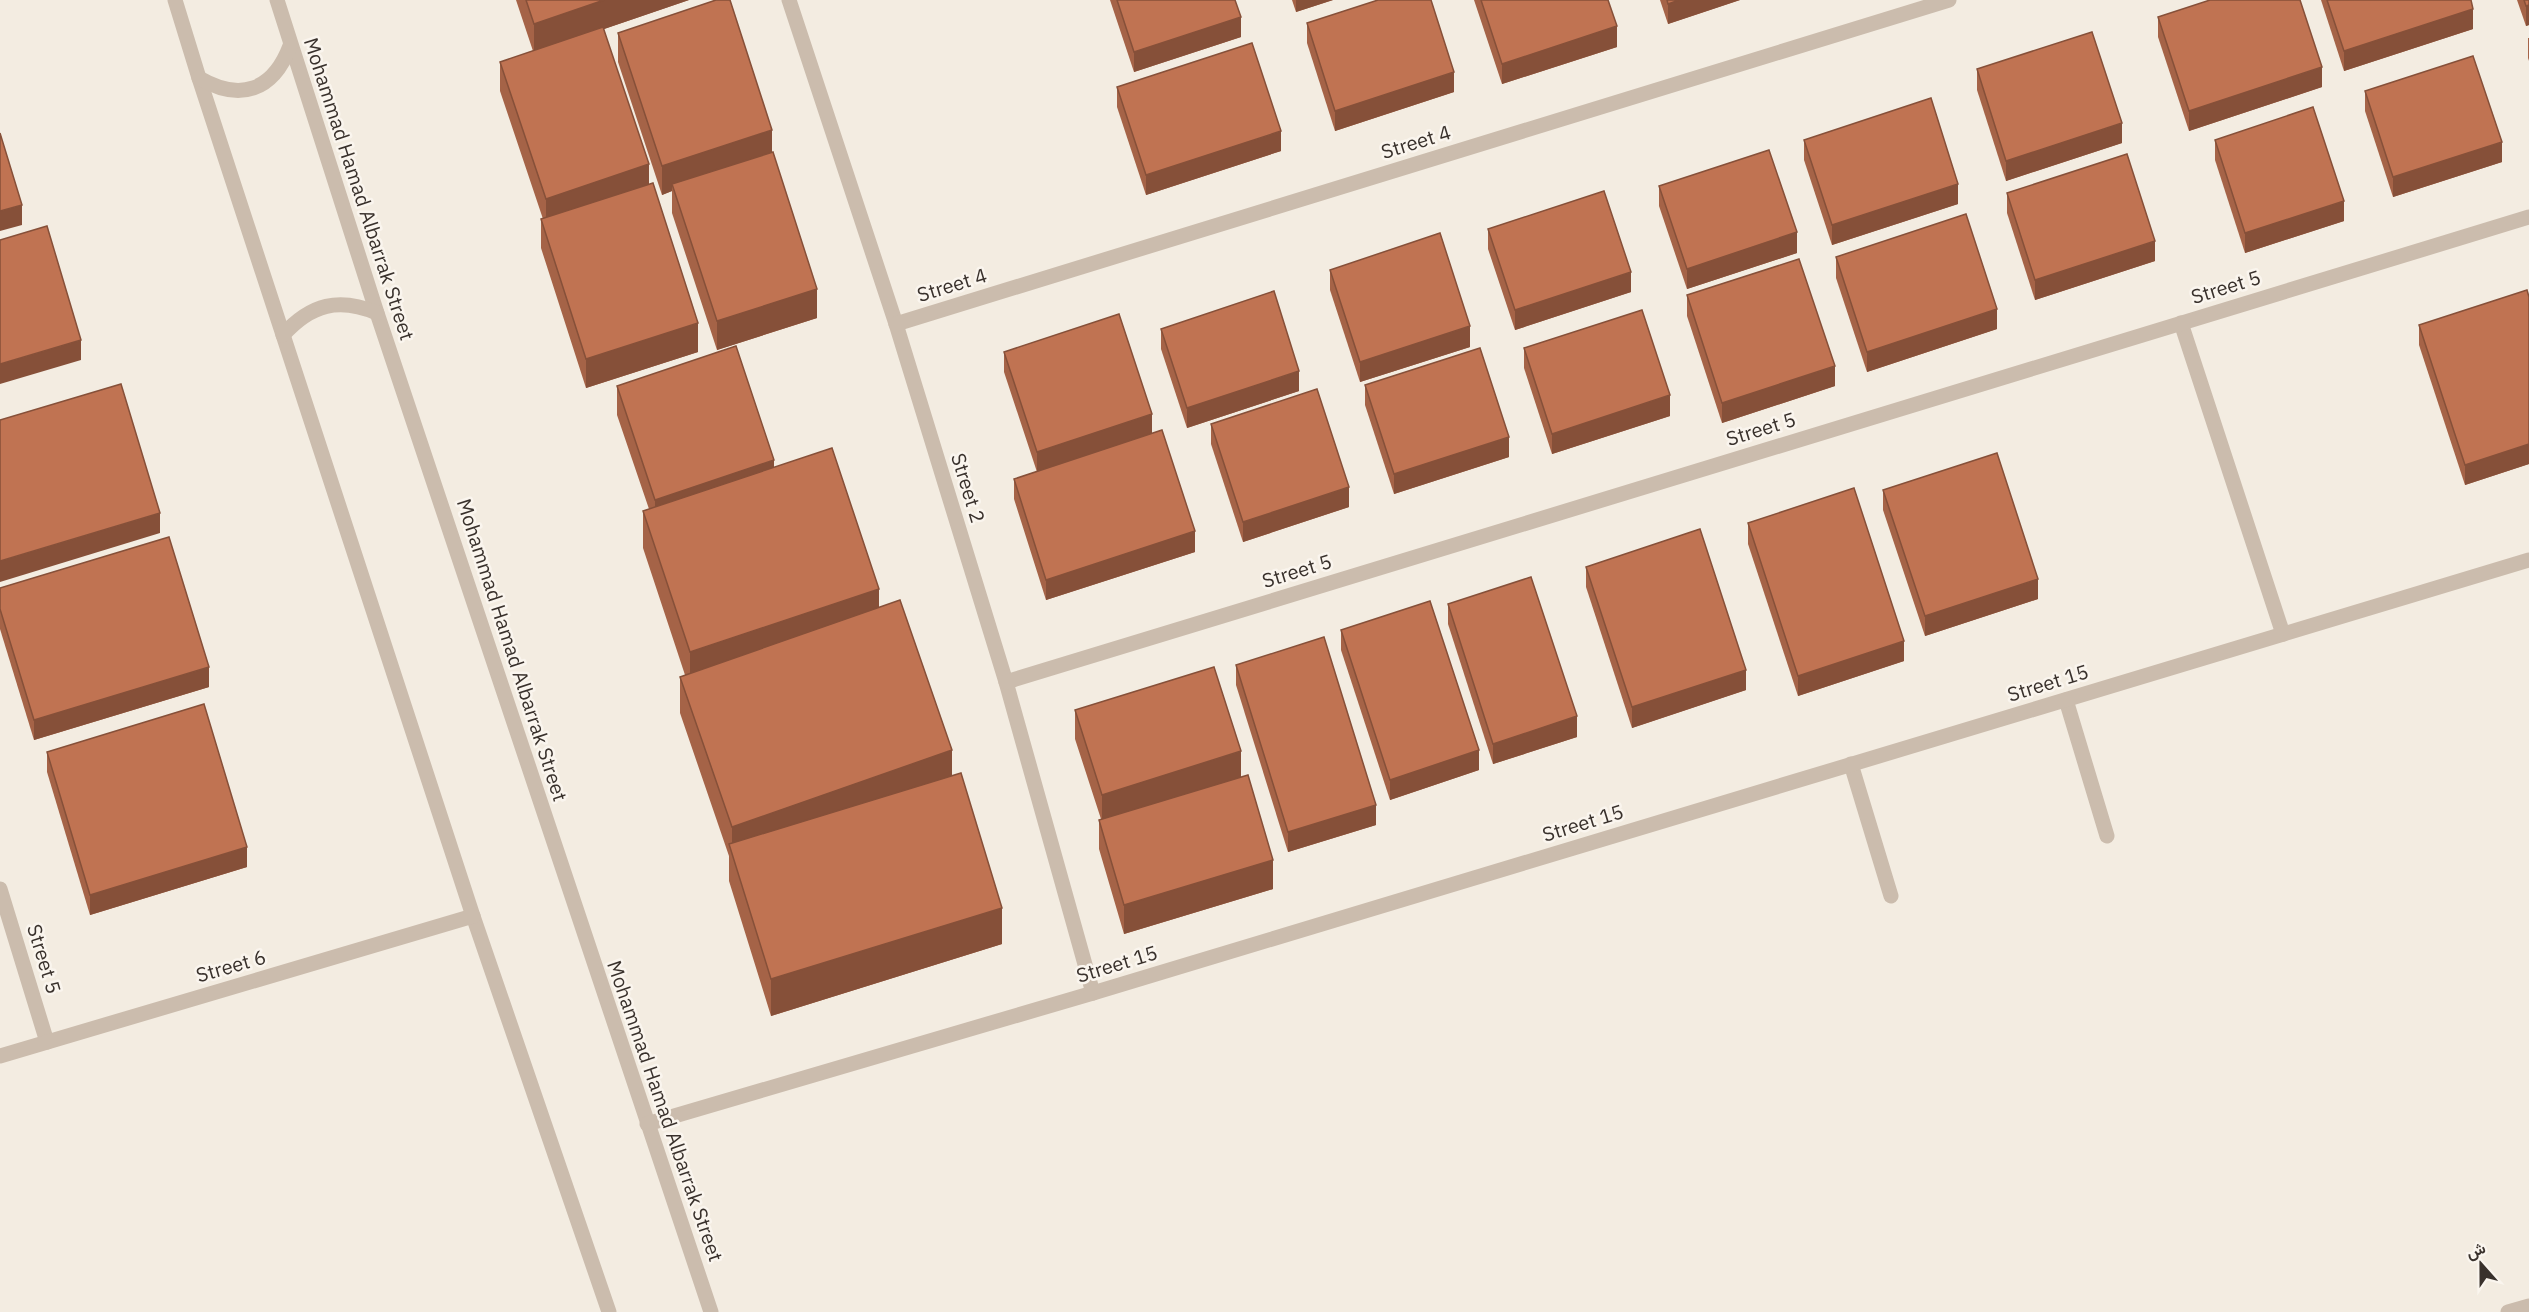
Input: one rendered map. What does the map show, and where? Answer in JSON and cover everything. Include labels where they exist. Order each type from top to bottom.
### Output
[{"type":"street","points":[[175,0],[473,916],[609,1312]]},
{"type":"street","name":"Mohammad Hamad Albarrak Street","points":[[277,0],[377,313],[711,1312]]},
{"type":"street","name":"Street 2","points":[[789,0],[896,324],[1006,682],[1093,993]]},
{"type":"street","name":"Street 4","points":[[896,324],[1949,0]]},
{"type":"street","points":[[199,78],[216,88],[234,91],[254,88],[277,72],[290,46]]},
{"type":"street","name":"Street 5","points":[[1006,682],[2529,217]]},
{"type":"street","points":[[283,335],[309,311],[326,306],[344,304],[362,307],[377,313]]},
{"type":"street","points":[[2181,323],[2283,634]]},
{"type":"street","name":"Street 15","points":[[647,1124],[1093,993],[2529,560]]},
{"type":"street","points":[[2066,700],[2107,836]]},
{"type":"street","points":[[1851,764],[1891,896]]},
{"type":"street","name":"Street 5","points":[[0,889],[47,1042]]},
{"type":"street","name":"Street 6","points":[[0,1056],[473,916]]},
{"type":"street","points":[[2508,1312],[2529,1306]]},
{"type":"building","points":[[526,0],[604,0],[534,24]]},
{"type":"building","points":[[716,0],[730,0],[772,130],[662,166],[618,33]]},
{"type":"building","points":[[1117,0],[1235,0],[1241,17],[1134,52]]},
{"type":"building","points":[[1378,0],[1431,0],[1454,72],[1335,111],[1307,23]]},
{"type":"building","points":[[1481,0],[1608,0],[1617,26],[1502,64]]},
{"type":"building","points":[[1667,0],[1679,0],[1668,4]]},
{"type":"building","points":[[2210,0],[2300,0],[2322,67],[2189,111],[2158,17]]},
{"type":"building","points":[[2327,0],[2471,0],[2473,9],[2344,51]]},
{"type":"building","points":[[603,27],[649,164],[546,199],[500,62]]},
{"type":"building","points":[[2092,32],[2122,123],[2006,161],[1977,69]]},
{"type":"building","points":[[1252,43],[1281,131],[1146,175],[1117,87]]},
{"type":"building","points":[[2473,56],[2502,142],[2393,177],[2365,91]]},
{"type":"building","points":[[1931,98],[1958,184],[1832,225],[1804,140]]},
{"type":"building","points":[[2313,107],[2344,201],[2245,233],[2215,140]]},
{"type":"building","points":[[0,133],[22,205],[0,211]]},
{"type":"building","points":[[1769,150],[1797,232],[1687,269],[1659,186]]},
{"type":"building","points":[[773,152],[817,289],[717,321],[672,184]]},
{"type":"building","points":[[2127,154],[2155,241],[2035,280],[2007,193]]},
{"type":"building","points":[[653,183],[698,323],[586,359],[541,219]]},
{"type":"building","points":[[1604,191],[1631,272],[1515,310],[1488,229]]},
{"type":"building","points":[[1966,214],[1997,309],[1867,352],[1836,257]]},
{"type":"building","points":[[47,226],[81,340],[0,364],[0,240]]},
{"type":"building","points":[[1440,233],[1470,326],[1360,362],[1330,270]]},
{"type":"building","points":[[1799,259],[1835,366],[1722,403],[1687,295]]},
{"type":"building","points":[[2527,290],[2529,297],[2529,444],[2465,465],[2419,325]]},
{"type":"building","points":[[1274,291],[1299,371],[1187,408],[1161,329]]},
{"type":"building","points":[[1642,310],[1670,395],[1552,434],[1524,348]]},
{"type":"building","points":[[1119,314],[1152,414],[1037,452],[1004,352]]},
{"type":"building","points":[[736,346],[774,460],[655,500],[617,386]]},
{"type":"building","points":[[1480,348],[1509,437],[1394,474],[1365,385]]},
{"type":"building","points":[[121,384],[160,513],[0,561],[0,420]]},
{"type":"building","points":[[1317,389],[1349,487],[1243,522],[1211,424]]},
{"type":"building","points":[[1162,430],[1195,531],[1046,580],[1014,479]]},
{"type":"building","points":[[832,448],[879,589],[690,652],[643,511]]},
{"type":"building","points":[[1997,453],[2038,579],[1925,616],[1883,490]]},
{"type":"building","points":[[1854,488],[1904,641],[1798,676],[1748,523]]},
{"type":"building","points":[[1700,529],[1746,670],[1632,707],[1586,567]]},
{"type":"building","points":[[169,537],[209,667],[34,720],[0,609],[0,588]]},
{"type":"building","points":[[1531,577],[1577,716],[1493,744],[1448,604]]},
{"type":"building","points":[[900,600],[952,750],[732,827],[680,677]]},
{"type":"building","points":[[1430,601],[1479,750],[1390,780],[1341,630]]},
{"type":"building","points":[[1324,637],[1376,805],[1288,832],[1236,665]]},
{"type":"building","points":[[1214,667],[1241,751],[1102,795],[1075,710]]},
{"type":"building","points":[[204,704],[247,847],[90,895],[47,752]]},
{"type":"building","points":[[961,773],[1002,908],[771,979],[729,844]]},
{"type":"building","points":[[1248,775],[1273,860],[1124,905],[1099,820]]}]
